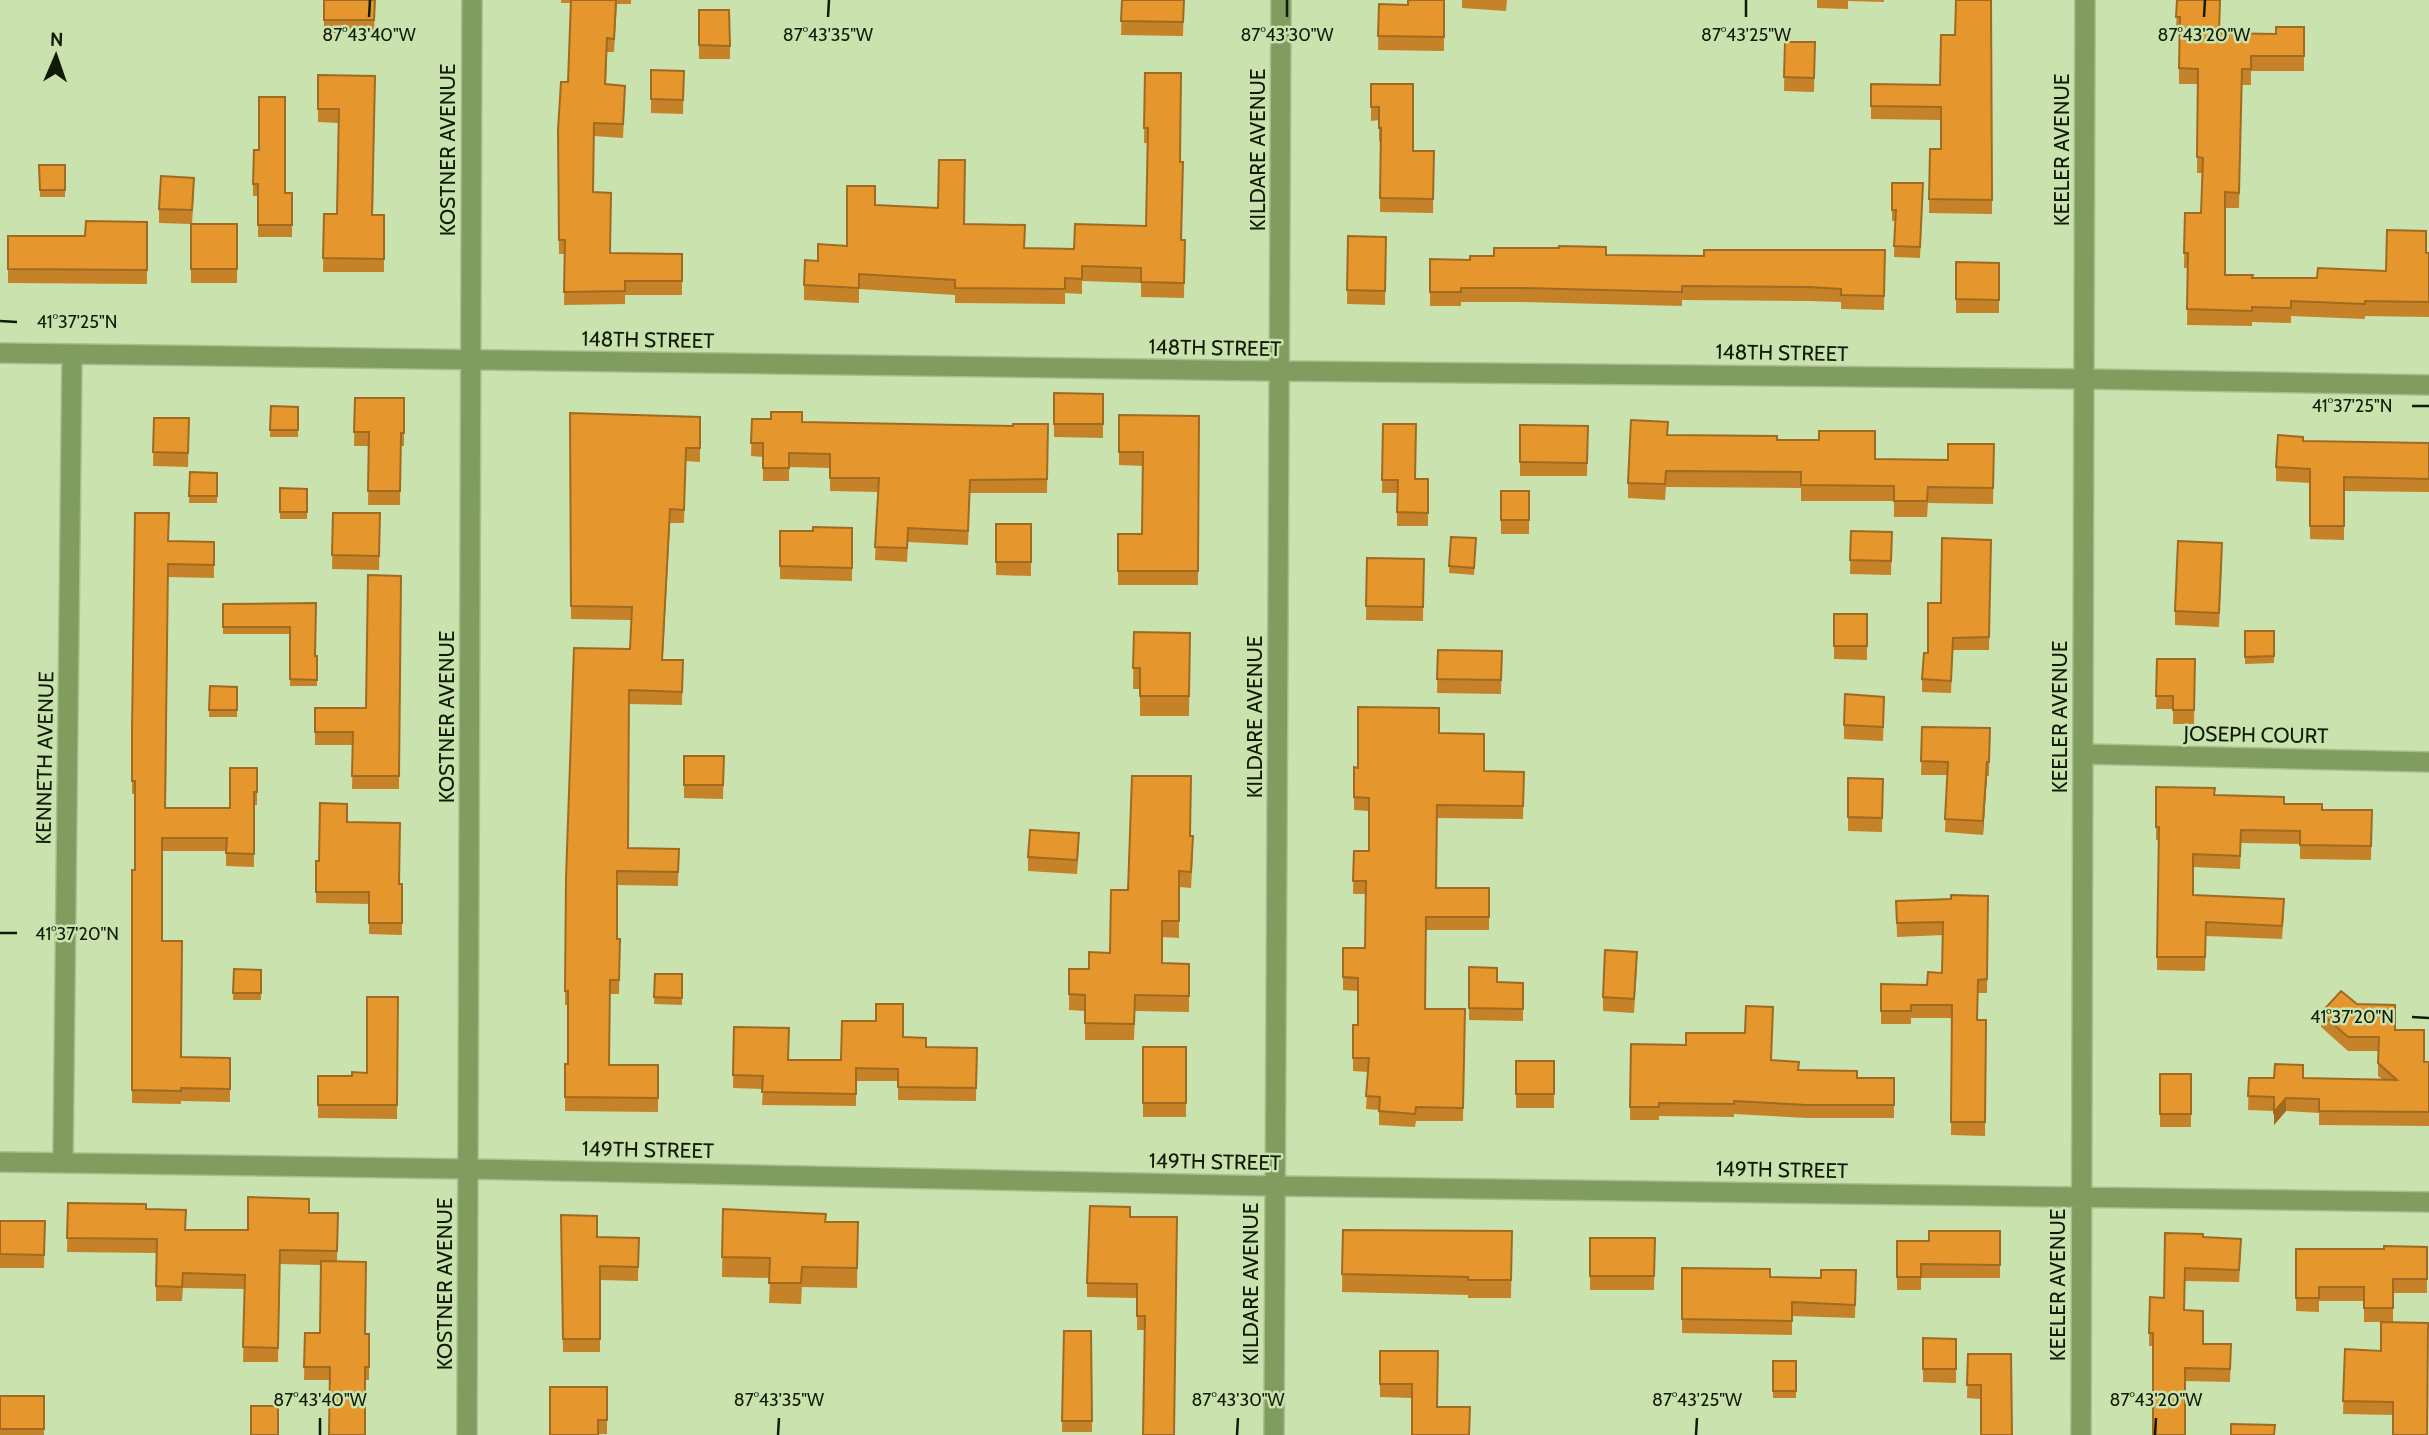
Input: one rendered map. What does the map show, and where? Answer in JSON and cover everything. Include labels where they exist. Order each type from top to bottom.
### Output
[{"type":"street","name":"KOSTNER AVENUE","points":[[467,1435],[472,0]]},
{"type":"street","name":"KILDARE AVENUE","points":[[1274,1435],[1281,0]]},
{"type":"street","name":"KEELER AVENUE","points":[[2081,1435],[2085,0]]},
{"type":"street","name":"148TH STREET","points":[[0,353],[2429,385]]},
{"type":"street","name":"KENNETH AVENUE","points":[[63,1162],[72,354]]},
{"type":"street","name":"JOSEPH COURT","points":[[2083,754],[2429,762]]},
{"type":"street","name":"149TH STREET","points":[[0,1162],[1274,1186],[2429,1202]]},
{"type":"building","points":[[324,0],[375,0],[374,20],[324,20]]},
{"type":"building","points":[[571,0],[616,0],[614,39],[607,38],[605,84],[625,86],[623,124],[594,123],[593,192],[611,193],[610,253],[682,254],[682,281],[625,281],[625,291],[564,292],[565,240],[559,240],[558,130],[561,82],[568,82]]},
{"type":"building","points":[[1122,0],[1184,0],[1183,22],[1121,21]]},
{"type":"building","points":[[1408,0],[1444,0],[1444,37],[1378,36],[1379,4],[1408,5]]},
{"type":"building","points":[[1956,0],[1991,0],[1992,200],[1929,199],[1930,149],[1941,149],[1941,107],[1871,106],[1871,84],[1940,85],[1941,35],[1955,35]]},
{"type":"building","points":[[2177,0],[2220,0],[2219,33],[2276,34],[2276,27],[2304,27],[2304,56],[2251,56],[2251,69],[2242,69],[2239,193],[2225,192],[2225,275],[2253,275],[2252,278],[2317,278],[2318,268],[2386,271],[2387,230],[2426,231],[2429,302],[2365,301],[2365,304],[2291,301],[2291,308],[2252,307],[2252,311],[2187,309],[2188,253],[2184,253],[2185,213],[2201,213],[2203,158],[2197,157],[2198,69],[2179,68],[2180,17],[2176,17]]},
{"type":"building","points":[[699,10],[729,10],[730,46],[699,45]]},
{"type":"building","points":[[1785,42],[1815,42],[1814,78],[1784,77]]},
{"type":"building","points":[[651,70],[684,71],[683,100],[651,99]]},
{"type":"building","points":[[1145,73],[1181,73],[1181,240],[1185,240],[1184,283],[1141,282],[1141,268],[1082,266],[1082,279],[1065,278],[1065,289],[955,288],[955,280],[859,274],[859,288],[804,285],[805,260],[818,261],[818,244],[847,246],[847,186],[875,186],[875,205],[938,208],[939,160],[965,160],[964,224],[1025,225],[1024,248],[1074,249],[1075,224],[1146,226],[1148,128],[1144,128]]},
{"type":"building","points":[[318,75],[375,76],[372,215],[384,215],[384,259],[323,258],[324,214],[337,214],[339,109],[318,109]]},
{"type":"building","points":[[1371,84],[1413,84],[1413,151],[1434,151],[1433,199],[1380,198],[1381,128],[1379,107],[1371,107]]},
{"type":"building","points":[[259,97],[285,97],[285,193],[292,193],[292,225],[258,225],[258,184],[253,184],[254,150],[259,150]]},
{"type":"building","points":[[39,165],[65,165],[65,190],[40,190]]},
{"type":"building","points":[[161,176],[194,178],[192,210],[159,209]]},
{"type":"building","points":[[1892,183],[1923,183],[1920,247],[1894,246],[1896,210],[1892,210]]},
{"type":"building","points":[[86,221],[147,222],[147,270],[8,269],[8,236],[85,236]]},
{"type":"building","points":[[191,224],[237,224],[237,269],[191,269]]},
{"type":"building","points":[[1348,236],[1386,237],[1385,291],[1347,290]]},
{"type":"building","points":[[1606,247],[1606,255],[1704,256],[1704,250],[1885,250],[1884,296],[1841,295],[1841,289],[1809,287],[1682,286],[1682,292],[1461,288],[1461,292],[1430,292],[1430,259],[1470,260],[1470,256],[1494,256],[1494,248]]},
{"type":"building","points":[[1956,262],[1999,263],[1999,300],[1956,299]]},
{"type":"building","points":[[1054,393],[1103,394],[1103,424],[1054,424]]},
{"type":"building","points":[[355,398],[404,398],[400,491],[368,491],[369,432],[354,432]]},
{"type":"building","points":[[271,406],[298,407],[298,430],[270,430]]},
{"type":"building","points":[[771,412],[802,412],[802,422],[1013,426],[1048,424],[1047,479],[970,480],[968,531],[908,528],[907,548],[875,547],[879,478],[830,478],[830,454],[789,453],[789,468],[763,468],[763,443],[751,443],[752,419],[771,419]]},
{"type":"building","points":[[570,413],[700,417],[700,448],[686,448],[684,510],[670,509],[662,660],[683,660],[682,692],[629,690],[628,848],[679,849],[678,872],[617,871],[619,980],[610,980],[609,1065],[658,1065],[658,1098],[565,1097],[565,1064],[568,1064],[568,991],[565,991],[566,879],[574,648],[630,649],[632,607],[571,606]]},
{"type":"building","points":[[1119,415],[1199,416],[1198,571],[1118,571],[1118,534],[1142,534],[1143,452],[1119,452]]},
{"type":"building","points":[[154,418],[189,418],[188,453],[153,452]]},
{"type":"building","points":[[1631,420],[1668,422],[1667,435],[1777,436],[1777,440],[1819,440],[1819,431],[1875,431],[1875,459],[1948,460],[1948,444],[1994,444],[1993,488],[1928,487],[1927,501],[1894,501],[1894,486],[1801,485],[1801,472],[1666,471],[1665,484],[1628,483]]},
{"type":"building","points":[[1383,424],[1416,424],[1415,479],[1428,479],[1428,513],[1397,512],[1398,480],[1382,480]]},
{"type":"building","points":[[1520,425],[1588,426],[1587,463],[1520,462]]},
{"type":"building","points":[[2278,435],[2303,437],[2303,441],[2429,443],[2429,479],[2344,477],[2344,526],[2310,526],[2310,469],[2276,467]]},
{"type":"building","points":[[190,472],[217,473],[217,496],[189,496]]},
{"type":"building","points":[[280,488],[307,489],[307,512],[280,512]]},
{"type":"building","points":[[1501,491],[1529,491],[1529,520],[1501,520]]},
{"type":"building","points":[[135,513],[169,513],[168,541],[214,542],[214,565],[168,564],[165,808],[230,808],[230,768],[257,768],[257,792],[254,792],[254,854],[226,853],[227,838],[162,838],[162,941],[182,941],[181,1057],[230,1058],[230,1089],[132,1090]]},
{"type":"building","points":[[333,513],[380,513],[379,556],[332,555]]},
{"type":"building","points":[[996,524],[1031,524],[1031,562],[996,562]]},
{"type":"building","points":[[813,527],[852,528],[852,568],[780,566],[780,531],[813,531]]},
{"type":"building","points":[[1851,531],[1892,532],[1891,561],[1850,560]]},
{"type":"building","points":[[1451,537],[1476,538],[1474,568],[1449,566]]},
{"type":"building","points":[[1942,538],[1991,540],[1989,637],[1953,638],[1951,681],[1922,679],[1924,653],[1928,653],[1928,603],[1941,603]]},
{"type":"building","points":[[2178,541],[2222,543],[2219,613],[2175,611]]},
{"type":"building","points":[[1367,558],[1424,559],[1423,607],[1366,606]]},
{"type":"building","points":[[368,575],[401,576],[399,776],[352,776],[353,732],[315,732],[315,708],[366,708]]},
{"type":"building","points":[[316,603],[317,680],[290,679],[290,627],[223,627],[223,604]]},
{"type":"building","points":[[1834,614],[1867,614],[1867,646],[1834,646]]},
{"type":"building","points":[[2245,631],[2274,631],[2274,656],[2245,657]]},
{"type":"building","points":[[1134,632],[1190,633],[1189,696],[1140,696],[1140,668],[1133,668]]},
{"type":"building","points":[[1438,650],[1502,651],[1501,680],[1437,679]]},
{"type":"building","points":[[2157,659],[2195,659],[2194,710],[2173,710],[2173,696],[2156,696]]},
{"type":"building","points":[[210,686],[237,687],[237,710],[209,710]]},
{"type":"building","points":[[1845,694],[1884,697],[1883,727],[1844,725]]},
{"type":"building","points":[[1358,707],[1439,708],[1439,733],[1484,734],[1484,771],[1524,772],[1523,806],[1437,805],[1436,888],[1489,888],[1489,917],[1426,917],[1425,1009],[1465,1009],[1463,1108],[1416,1107],[1415,1114],[1379,1111],[1380,1097],[1366,1096],[1369,1058],[1353,1058],[1353,1025],[1358,1025],[1358,978],[1343,977],[1343,948],[1365,948],[1366,881],[1353,881],[1354,851],[1369,851],[1369,798],[1354,797],[1354,767],[1358,768]]},
{"type":"building","points":[[1922,727],[1990,728],[1983,821],[1945,819],[1948,762],[1921,761]]},
{"type":"building","points":[[684,756],[724,756],[723,785],[684,785]]},
{"type":"building","points":[[1132,776],[1191,776],[1191,872],[1179,871],[1179,921],[1162,921],[1162,963],[1189,964],[1189,996],[1135,995],[1134,1024],[1085,1023],[1085,995],[1069,994],[1069,969],[1089,969],[1089,952],[1110,953],[1111,890],[1128,890]]},
{"type":"building","points":[[1848,778],[1883,779],[1882,818],[1848,817]]},
{"type":"building","points":[[2156,787],[2215,788],[2214,795],[2284,797],[2284,804],[2322,804],[2322,810],[2372,810],[2371,846],[2300,845],[2300,831],[2241,830],[2240,856],[2193,854],[2193,895],[2284,899],[2282,926],[2206,922],[2205,957],[2157,957],[2159,827],[2156,827]]},
{"type":"building","points":[[320,803],[347,804],[347,822],[400,823],[399,884],[402,884],[402,923],[369,923],[369,892],[316,892]]},
{"type":"building","points":[[1030,830],[1079,833],[1077,860],[1028,857]]},
{"type":"building","points":[[1951,895],[1988,896],[1987,979],[1978,980],[1977,1020],[1986,1020],[1985,1122],[1951,1122],[1952,1005],[1911,1005],[1911,1011],[1881,1011],[1881,984],[1927,985],[1928,972],[1942,973],[1943,922],[1897,923],[1896,901],[1951,899]]},
{"type":"building","points":[[1605,950],[1637,952],[1634,999],[1603,997]]},
{"type":"building","points":[[1469,967],[1497,968],[1497,982],[1523,983],[1523,1009],[1469,1008]]},
{"type":"building","points":[[234,969],[261,970],[261,993],[233,993]]},
{"type":"building","points":[[655,974],[682,974],[682,998],[654,997]]},
{"type":"building","points":[[2341,991],[2357,1004],[2395,1005],[2395,1030],[2424,1030],[2424,1062],[2429,1062],[2429,1112],[2319,1111],[2319,1099],[2286,1098],[2274,1112],[2274,1097],[2248,1096],[2249,1078],[2274,1078],[2275,1064],[2303,1065],[2303,1078],[2397,1080],[2378,1063],[2379,1037],[2348,1037],[2321,1013]]},
{"type":"building","points":[[367,997],[398,997],[397,1105],[318,1105],[318,1076],[367,1073]]},
{"type":"building","points":[[876,1004],[903,1004],[903,1037],[926,1038],[926,1047],[977,1048],[976,1088],[898,1087],[898,1069],[856,1068],[856,1094],[762,1092],[763,1076],[733,1075],[734,1027],[789,1028],[788,1060],[841,1060],[842,1021],[876,1021]]},
{"type":"building","points":[[1746,1006],[1773,1007],[1771,1060],[1799,1062],[1798,1070],[1857,1071],[1857,1078],[1894,1078],[1894,1105],[1807,1105],[1734,1101],[1734,1104],[1659,1103],[1659,1107],[1630,1107],[1631,1044],[1686,1045],[1686,1033],[1745,1033]]},
{"type":"building","points":[[1143,1047],[1186,1047],[1186,1103],[1143,1103]]},
{"type":"building","points":[[1516,1061],[1554,1061],[1554,1094],[1516,1094]]},
{"type":"building","points":[[2160,1074],[2191,1074],[2191,1114],[2160,1114]]},
{"type":"building","points":[[248,1197],[309,1199],[309,1213],[338,1213],[337,1251],[280,1250],[278,1348],[243,1347],[245,1275],[183,1273],[182,1287],[156,1286],[157,1239],[67,1238],[68,1203],[146,1204],[146,1209],[186,1210],[185,1230],[248,1230]]},
{"type":"building","points":[[1090,1206],[1130,1207],[1130,1217],[1177,1217],[1174,1435],[1143,1435],[1145,1316],[1137,1316],[1137,1284],[1087,1283]]},
{"type":"building","points":[[723,1209],[826,1214],[825,1222],[858,1222],[857,1268],[802,1267],[801,1283],[769,1283],[770,1258],[722,1257]]},
{"type":"building","points":[[561,1215],[597,1216],[597,1237],[639,1238],[638,1267],[600,1266],[600,1339],[563,1339]]},
{"type":"building","points":[[0,1221],[45,1221],[44,1255],[0,1254]]},
{"type":"building","points":[[1343,1230],[1512,1231],[1511,1280],[1342,1274]]},
{"type":"building","points":[[1929,1231],[2000,1231],[2000,1265],[1921,1264],[1921,1277],[1897,1277],[1897,1241],[1929,1241]]},
{"type":"building","points":[[2165,1233],[2241,1239],[2239,1270],[2185,1268],[2184,1310],[2203,1311],[2203,1344],[2231,1344],[2230,1369],[2185,1368],[2185,1435],[2153,1435],[2153,1333],[2149,1333],[2150,1297],[2164,1298]]},
{"type":"building","points":[[1590,1238],[1655,1238],[1654,1276],[1590,1276]]},
{"type":"building","points":[[2384,1246],[2427,1247],[2427,1279],[2393,1279],[2393,1308],[2364,1308],[2364,1287],[2319,1287],[2319,1298],[2296,1298],[2296,1249],[2384,1249]]},
{"type":"building","points":[[321,1261],[366,1262],[365,1334],[369,1334],[369,1367],[365,1367],[365,1435],[329,1435],[330,1367],[304,1367],[305,1333],[320,1333]]},
{"type":"building","points":[[1682,1268],[1770,1269],[1770,1277],[1821,1278],[1821,1270],[1856,1270],[1855,1305],[1792,1302],[1792,1321],[1682,1319]]},
{"type":"building","points":[[2381,1322],[2428,1323],[2427,1435],[2393,1435],[2393,1402],[2343,1401],[2345,1349],[2381,1351]]},
{"type":"building","points":[[1064,1331],[1091,1331],[1092,1421],[1062,1421]]},
{"type":"building","points":[[1923,1338],[1956,1339],[1956,1369],[1923,1369]]},
{"type":"building","points":[[1380,1351],[1438,1351],[1437,1407],[1470,1407],[1469,1435],[1412,1435],[1412,1384],[1380,1384]]},
{"type":"building","points":[[1968,1354],[2011,1354],[2012,1435],[1981,1435],[1981,1385],[1967,1385]]},
{"type":"building","points":[[1773,1361],[1796,1361],[1796,1391],[1773,1391]]},
{"type":"building","points":[[550,1387],[607,1387],[607,1420],[598,1420],[598,1435],[550,1435]]},
{"type":"building","points":[[0,1396],[44,1396],[44,1429],[0,1429]]},
{"type":"building","points":[[251,1406],[278,1406],[278,1435],[251,1435]]},
{"type":"building","points":[[2231,1424],[2275,1425],[2274,1435],[2231,1435]]}]
